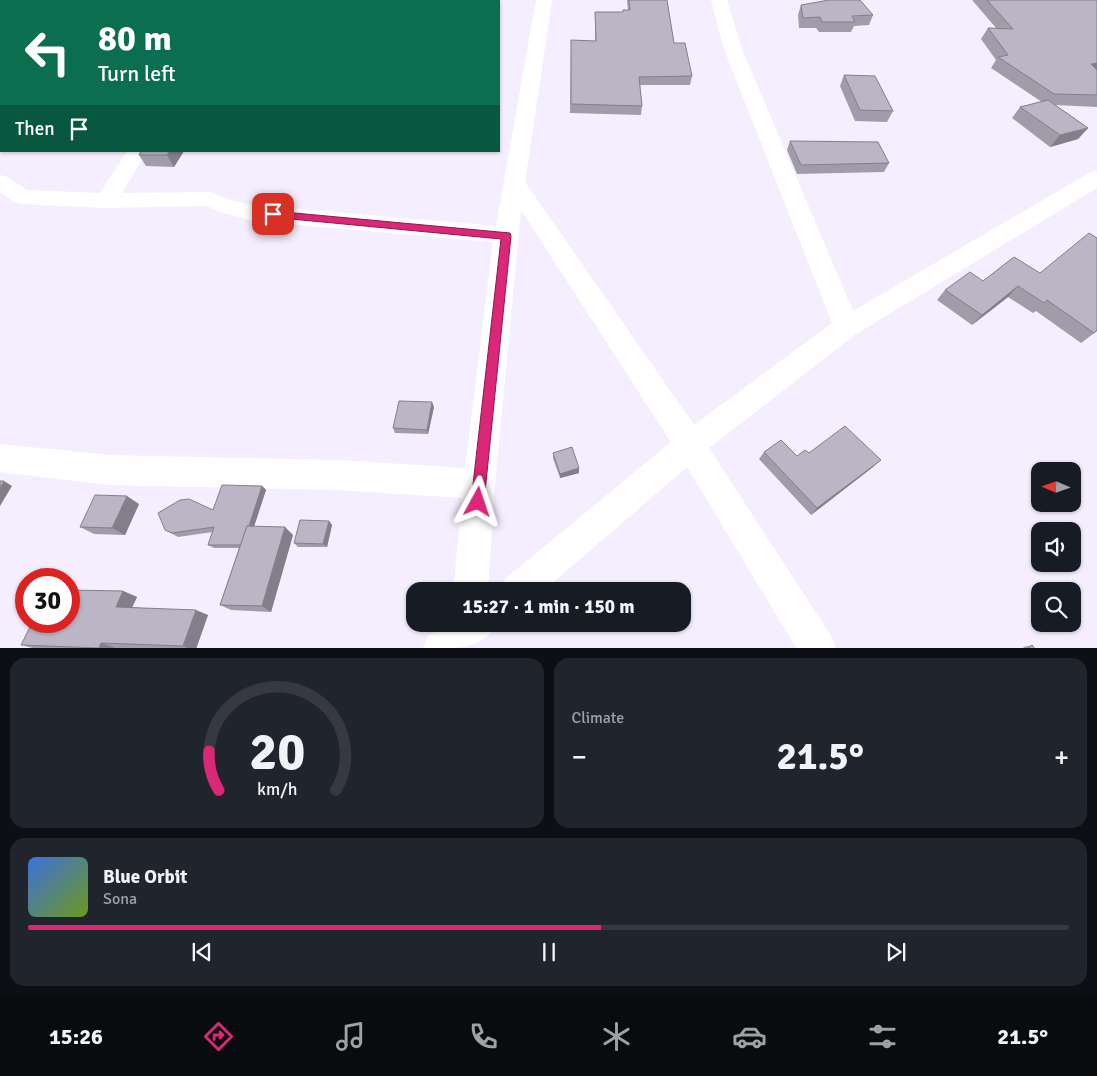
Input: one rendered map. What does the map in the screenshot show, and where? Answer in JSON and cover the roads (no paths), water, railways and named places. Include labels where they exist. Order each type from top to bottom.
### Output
[{"type":"street","points":[[472,582],[479,484],[506,236],[544,0]]},
{"type":"street","points":[[719,0],[733,49],[847,327]]},
{"type":"street","points":[[106,201],[136,152]]},
{"type":"street","points":[[528,582],[690,445],[847,327],[1097,178]]},
{"type":"street","points":[[0,182],[22,197],[106,201],[210,199],[228,207],[254,213],[506,236]]},
{"type":"street","points":[[514,182],[690,445],[818,648]]},
{"type":"street","points":[[0,458],[108,470],[338,475],[479,484]]}]
